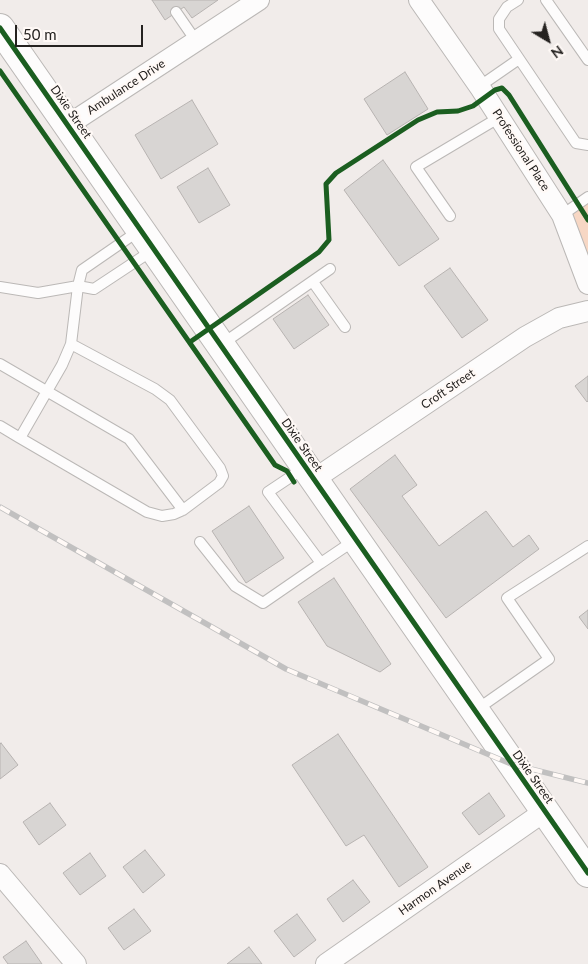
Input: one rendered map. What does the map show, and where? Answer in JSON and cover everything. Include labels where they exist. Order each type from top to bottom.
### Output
[{"type":"street","name":"Ambulance Drive","points":[[68,125],[259,0]]},
{"type":"street","name":"Professional Place","points":[[419,0],[480,86],[562,215],[588,284]]},
{"type":"street","name":"Dixie Street","points":[[0,28],[588,873]]},
{"type":"street","name":"Croft Street","points":[[309,473],[525,337],[559,318],[588,311]]},
{"type":"street","name":"Harmon Avenue","points":[[326,964],[545,811]]},
{"type":"street","points":[[0,874],[76,964]]},
{"type":"lane","points":[[518,0],[507,7],[499,19],[499,29],[576,143],[588,145]]},
{"type":"lane","points":[[546,0],[588,60]]},
{"type":"lane","points":[[176,12],[196,41]]},
{"type":"lane","points":[[480,86],[519,59]]},
{"type":"lane","points":[[450,216],[416,167],[500,117]]},
{"type":"lane","points":[[562,215],[588,197]]},
{"type":"lane","points":[[20,438],[62,365],[71,344],[78,286],[82,270],[147,239]]},
{"type":"lane","points":[[0,287],[38,293],[78,286],[94,289],[147,239]]},
{"type":"lane","points":[[220,345],[330,269]]},
{"type":"lane","points":[[312,282],[345,326]]},
{"type":"lane","points":[[0,426],[148,512],[162,516],[183,510],[219,483],[223,476],[220,468],[178,409],[163,394],[71,344]]},
{"type":"lane","points":[[0,364],[130,439],[183,510]]},
{"type":"lane","points":[[309,473],[268,492],[321,563]]},
{"type":"lane","points":[[200,542],[235,586],[264,603],[355,540]]},
{"type":"lane","points":[[474,711],[549,659],[507,598],[588,546]]},
{"type":"shaded area","points":[[588,199],[588,282],[562,215]]},
{"type":"building","points":[[152,0],[218,0],[192,18],[184,7],[165,20]]},
{"type":"building","points":[[405,72],[428,109],[387,135],[364,99]]},
{"type":"building","points":[[192,100],[218,144],[161,179],[135,135]]},
{"type":"building","points":[[383,160],[439,239],[399,266],[344,190]]},
{"type":"building","points":[[208,168],[230,205],[199,223],[177,187]]},
{"type":"building","points":[[450,268],[488,320],[462,338],[424,286]]},
{"type":"building","points":[[308,295],[329,325],[294,349],[273,319]]},
{"type":"building","points":[[588,376],[588,401],[587,402],[575,386]]},
{"type":"building","points":[[395,455],[417,485],[402,496],[439,546],[486,511],[513,547],[529,535],[539,549],[446,618],[350,489]]},
{"type":"building","points":[[249,506],[284,558],[246,583],[212,531]]},
{"type":"building","points":[[334,578],[391,664],[380,672],[327,646],[298,602]]},
{"type":"building","points":[[588,610],[588,629],[579,617]]},
{"type":"building","points":[[338,734],[428,867],[399,887],[364,835],[346,846],[292,765]]},
{"type":"building","points":[[0,744],[18,765],[0,779]]},
{"type":"building","points":[[489,793],[505,816],[479,835],[462,813]]},
{"type":"building","points":[[50,803],[66,825],[39,845],[23,822]]},
{"type":"building","points":[[145,850],[165,875],[143,893],[123,867]]},
{"type":"building","points":[[90,853],[106,876],[80,895],[63,873]]},
{"type":"building","points":[[353,880],[370,902],[343,922],[327,899]]},
{"type":"building","points":[[134,909],[151,931],[124,950],[108,928]]},
{"type":"building","points":[[297,914],[316,940],[294,957],[274,931]]},
{"type":"building","points":[[26,941],[42,964],[8,964],[3,957]]},
{"type":"building","points":[[249,947],[262,964],[227,964]]},
{"type":"railway","points":[[0,507],[286,669],[511,764],[588,783]]},
{"type":"cycle path","points":[[0,28],[588,873]]},
{"type":"cycle path","points":[[0,71],[275,465],[287,471],[294,482]]},
{"type":"cycle path","points":[[190,342],[319,252],[329,240],[326,184],[336,173],[418,120],[437,112],[458,111],[473,106],[495,90],[502,88],[509,95],[588,220]]}]
